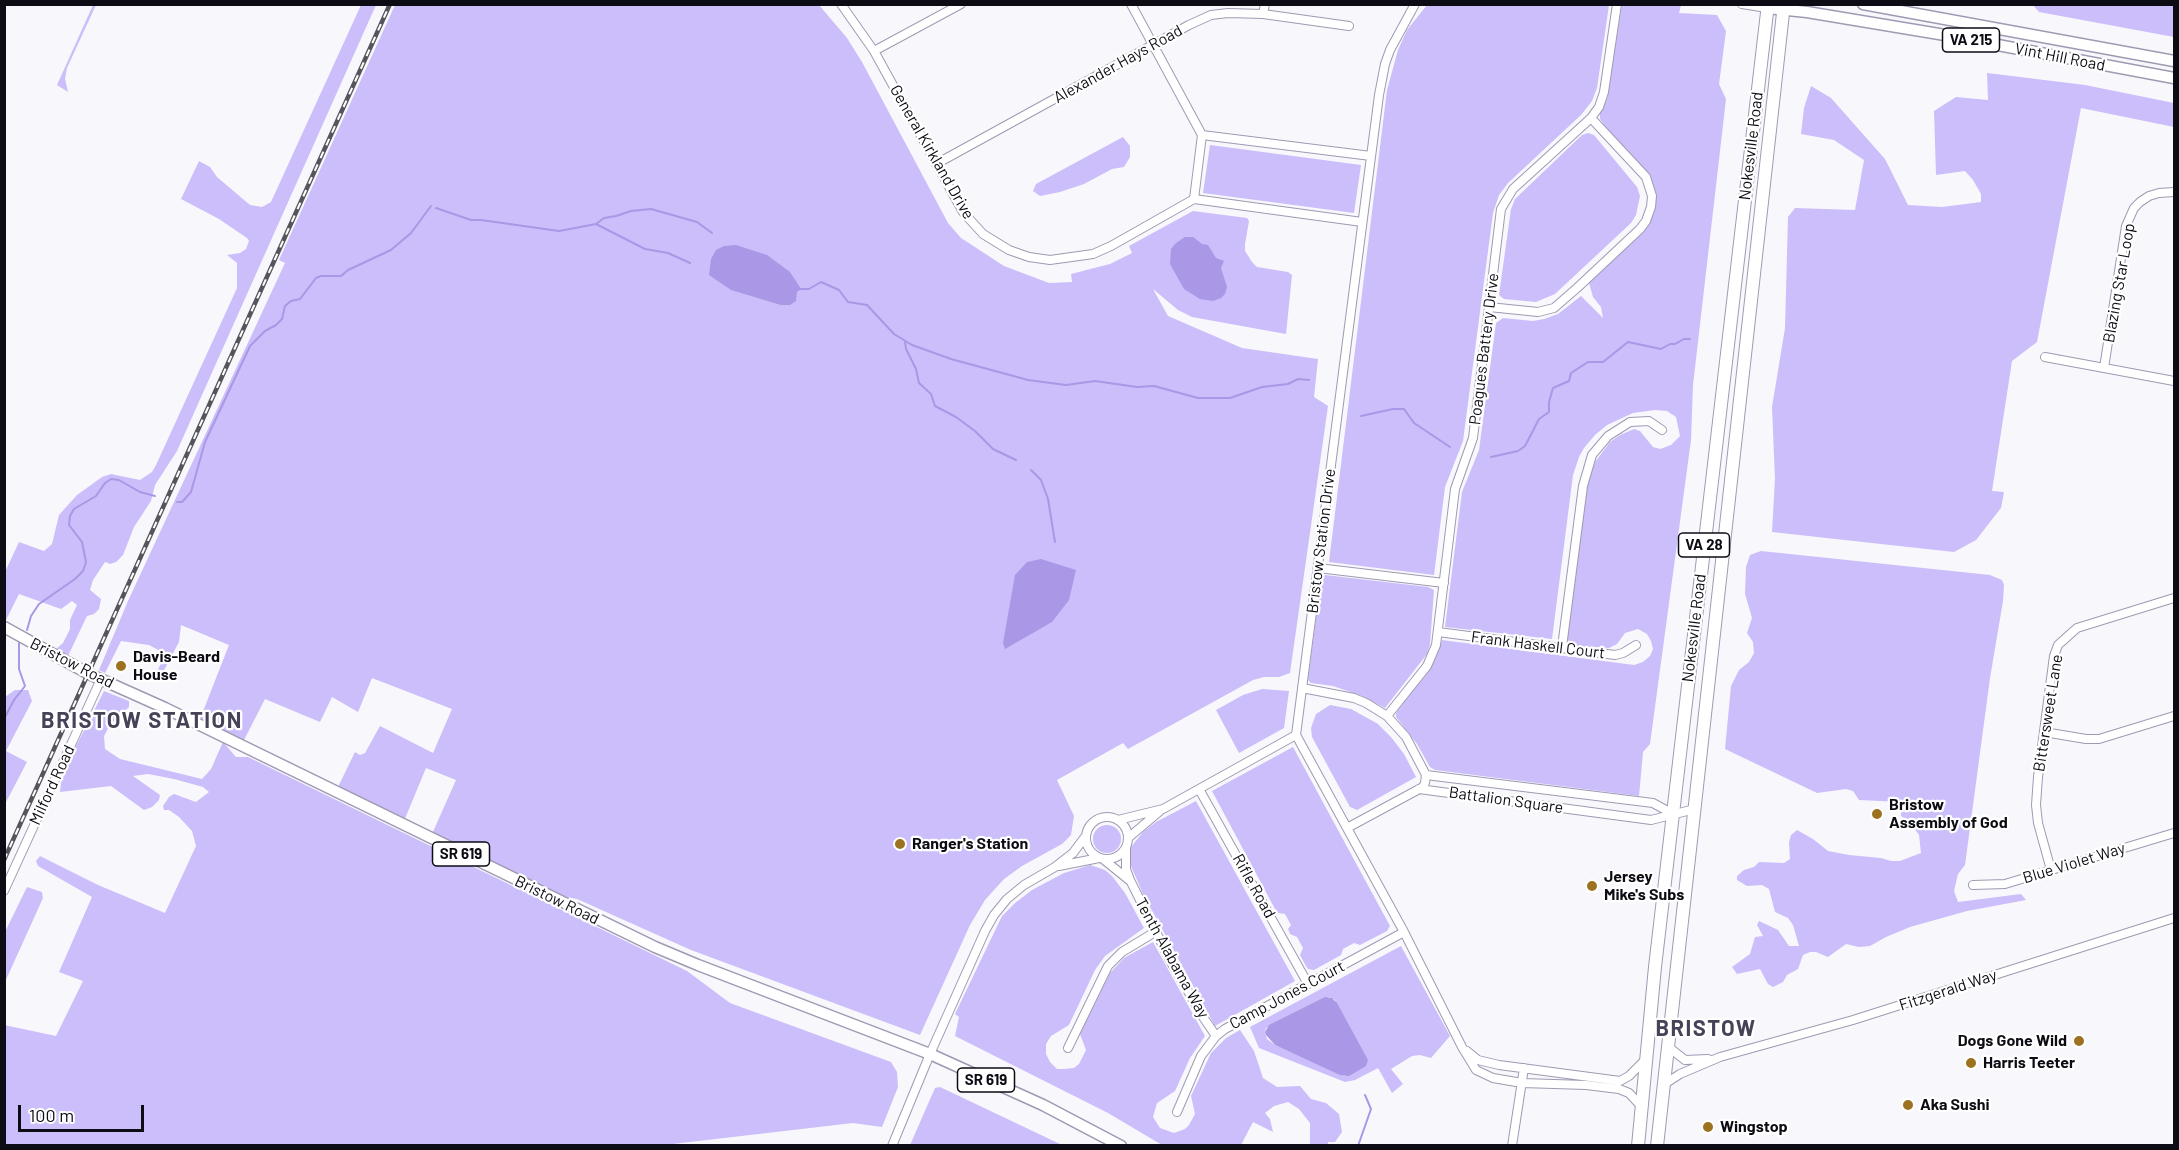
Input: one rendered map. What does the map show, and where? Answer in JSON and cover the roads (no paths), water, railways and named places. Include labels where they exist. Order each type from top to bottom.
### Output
[{"type":"highway","name":"Nokesville Road","points":[[1638,1146],[1645,1060],[1767,6]]},
{"type":"highway","name":"Nokesville Road","points":[[1657,1146],[1784,7]]},
{"type":"main road","name":"Vint Hill Road","points":[[1863,4],[2175,62]]},
{"type":"main road","name":"Vint Hill Road","points":[[1767,6],[1939,34],[2175,78]]},
{"type":"main road","name":"Bristow Road","points":[[4,627],[101,680],[165,708],[655,947],[709,970],[930,1054],[1042,1105],[1121,1146]]},
{"type":"street","name":"General Kirkland Drive","points":[[841,4],[874,51],[963,212],[976,228],[1000,245],[1019,254],[1040,259],[1061,259],[1093,254],[1194,200]]},
{"type":"street","points":[[874,51],[961,4]]},
{"type":"street","points":[[1131,4],[1202,135],[1194,200],[1362,222]]},
{"type":"street","points":[[1263,14],[1265,4]]},
{"type":"street","name":"Bristow Station Drive","points":[[1296,735],[1378,95],[1385,64],[1397,35],[1415,4]]},
{"type":"street","name":"Poagues Battery Drive","points":[[1387,716],[1427,666],[1435,652],[1455,489],[1473,438],[1500,218],[1508,194],[1591,118],[1602,100],[1617,4]]},
{"type":"street","points":[[1742,4],[1767,6]]},
{"type":"street","name":"Alexander Hays Road","points":[[936,164],[1211,15],[1263,14],[1349,26]]},
{"type":"street","points":[[1489,307],[1538,312],[1554,308],[1640,229],[1646,220],[1652,196],[1646,177],[1591,118]]},
{"type":"street","points":[[1202,135],[1371,156]]},
{"type":"street","name":"Blazing Star Loop","points":[[2104,368],[2126,226],[2134,208],[2140,202],[2159,193],[2175,192]]},
{"type":"street","points":[[2045,357],[2175,381]]},
{"type":"street","points":[[1562,647],[1583,486],[1592,455],[1608,436],[1630,422],[1649,421],[1662,430]]},
{"type":"street","points":[[1318,568],[1444,583]]},
{"type":"street","name":"Bittersweet Lane","points":[[2051,870],[2038,823],[2036,805],[2054,656],[2058,645],[2067,635],[2086,624],[2175,598]]},
{"type":"street","name":"Frank Haskell Court","points":[[1438,632],[1615,654],[1623,653],[1636,645]]},
{"type":"street","name":"Milford Road","points":[[4,891],[101,680]]},
{"type":"street","points":[[1302,688],[1353,698],[1387,716],[1406,737],[1426,775],[1425,783],[1419,789],[1347,828]]},
{"type":"street","points":[[2044,732],[2099,739],[2175,716]]},
{"type":"street","points":[[1055,867],[1119,856],[1127,842],[1163,809],[1296,735],[1404,932],[1462,1047],[1481,1074],[1522,1083],[1586,1084],[1619,1089],[1629,1093],[1641,1106]]},
{"type":"street","name":"Battalion Square","points":[[1426,775],[1653,803],[1673,814]]},
{"type":"street","name":"Rifle Road","points":[[1199,789],[1308,984]]},
{"type":"street","name":"Battalion Square","points":[[1419,789],[1651,820],[1695,809]]},
{"type":"street","points":[[1118,820],[1163,809]]},
{"type":"street","points":[[892,1146],[930,1054],[994,915],[1007,899],[1024,885],[1055,867],[1079,846],[1088,828],[1098,819],[1109,817],[1118,820],[1124,825],[1127,842]]},
{"type":"street","name":"Blue Violet Way","points":[[1973,885],[2005,884],[2175,833]]},
{"type":"street","points":[[1085,837],[1088,849],[1101,859]]},
{"type":"street","name":"Tenth Alabama Way","points":[[1127,842],[1126,869],[1130,880],[1155,932],[1216,1036]]},
{"type":"street","name":"Tenth Alabama Way","points":[[1101,859],[1130,880]]},
{"type":"street","name":"Fitzgerald Way","points":[[1667,1046],[1685,1060],[1720,1057],[1853,1020],[2175,918]]},
{"type":"street","points":[[1068,1048],[1108,966],[1122,952],[1155,932]]},
{"type":"street","name":"Camp Jones Court","points":[[1177,1112],[1201,1056],[1216,1036],[1404,932]]},
{"type":"street","points":[[1462,1047],[1478,1060],[1498,1065],[1620,1081],[1629,1076],[1645,1060]]},
{"type":"street","name":"Fitzgerald Way","points":[[1663,1085],[1680,1074],[1720,1057]]},
{"type":"street","points":[[1512,1146],[1524,1068]]},
{"type":"waterway","points":[[177,502],[182,502],[191,492],[205,442],[250,346],[282,319],[285,306],[291,301],[300,299],[316,278],[341,276],[348,270],[391,250],[411,233],[431,206]]},
{"type":"waterway","points":[[436,208],[471,220],[559,231],[596,224],[645,249],[668,253],[690,263]]},
{"type":"waterway","points":[[596,224],[604,218],[651,209],[697,222],[712,233]]},
{"type":"waterway","points":[[801,289],[809,289],[821,282],[839,290],[848,302],[867,305],[894,334],[912,345],[951,359],[1028,380],[1066,385],[1095,381],[1137,387],[1154,386],[1198,398],[1230,398],[1262,387],[1288,384],[1298,379],[1309,380]]},
{"type":"waterway","points":[[1491,457],[1518,451],[1525,446],[1539,419],[1549,412],[1553,388],[1569,381],[1571,373],[1588,362],[1603,362],[1628,342],[1661,349],[1684,339],[1690,339]]},
{"type":"waterway","points":[[905,342],[919,383],[931,394],[935,406],[956,417],[975,431],[993,449],[1016,460]]},
{"type":"waterway","points":[[1361,416],[1404,409],[1414,423],[1450,447]]},
{"type":"waterway","points":[[1031,470],[1041,480],[1048,499],[1055,542]]},
{"type":"waterway","points":[[27,630],[31,616],[39,604],[83,571],[86,562],[82,542],[69,525],[74,509],[96,496],[105,483],[111,479],[119,480],[140,492],[155,496]]},
{"type":"waterway","points":[[4,719],[25,686],[19,669],[19,643]]},
{"type":"waterway","points":[[1358,1146],[1371,1109],[1365,1095]]},
{"type":"railway","points":[[4,860],[390,4]]},
{"type":"place","name":"Davis-Beard House","points":[[121,666]]},
{"type":"place","name":"Bristow Assembly of God","points":[[1877,814]]},
{"type":"place","name":"Ranger's Station","points":[[900,844]]},
{"type":"place","name":"Jersey Mike's Subs","points":[[1592,886]]},
{"type":"place","name":"Dogs Gone Wild","points":[[2079,1041]]},
{"type":"place","name":"Harris Teeter","points":[[1971,1063]]},
{"type":"place","name":"Aka Sushi","points":[[1908,1105]]},
{"type":"place","name":"Wingstop","points":[[1708,1127]]},
{"type":"district","name":"BRISTOW STATION","points":[[142,721]]},
{"type":"district","name":"BRISTOW","points":[[1706,1029]]}]
